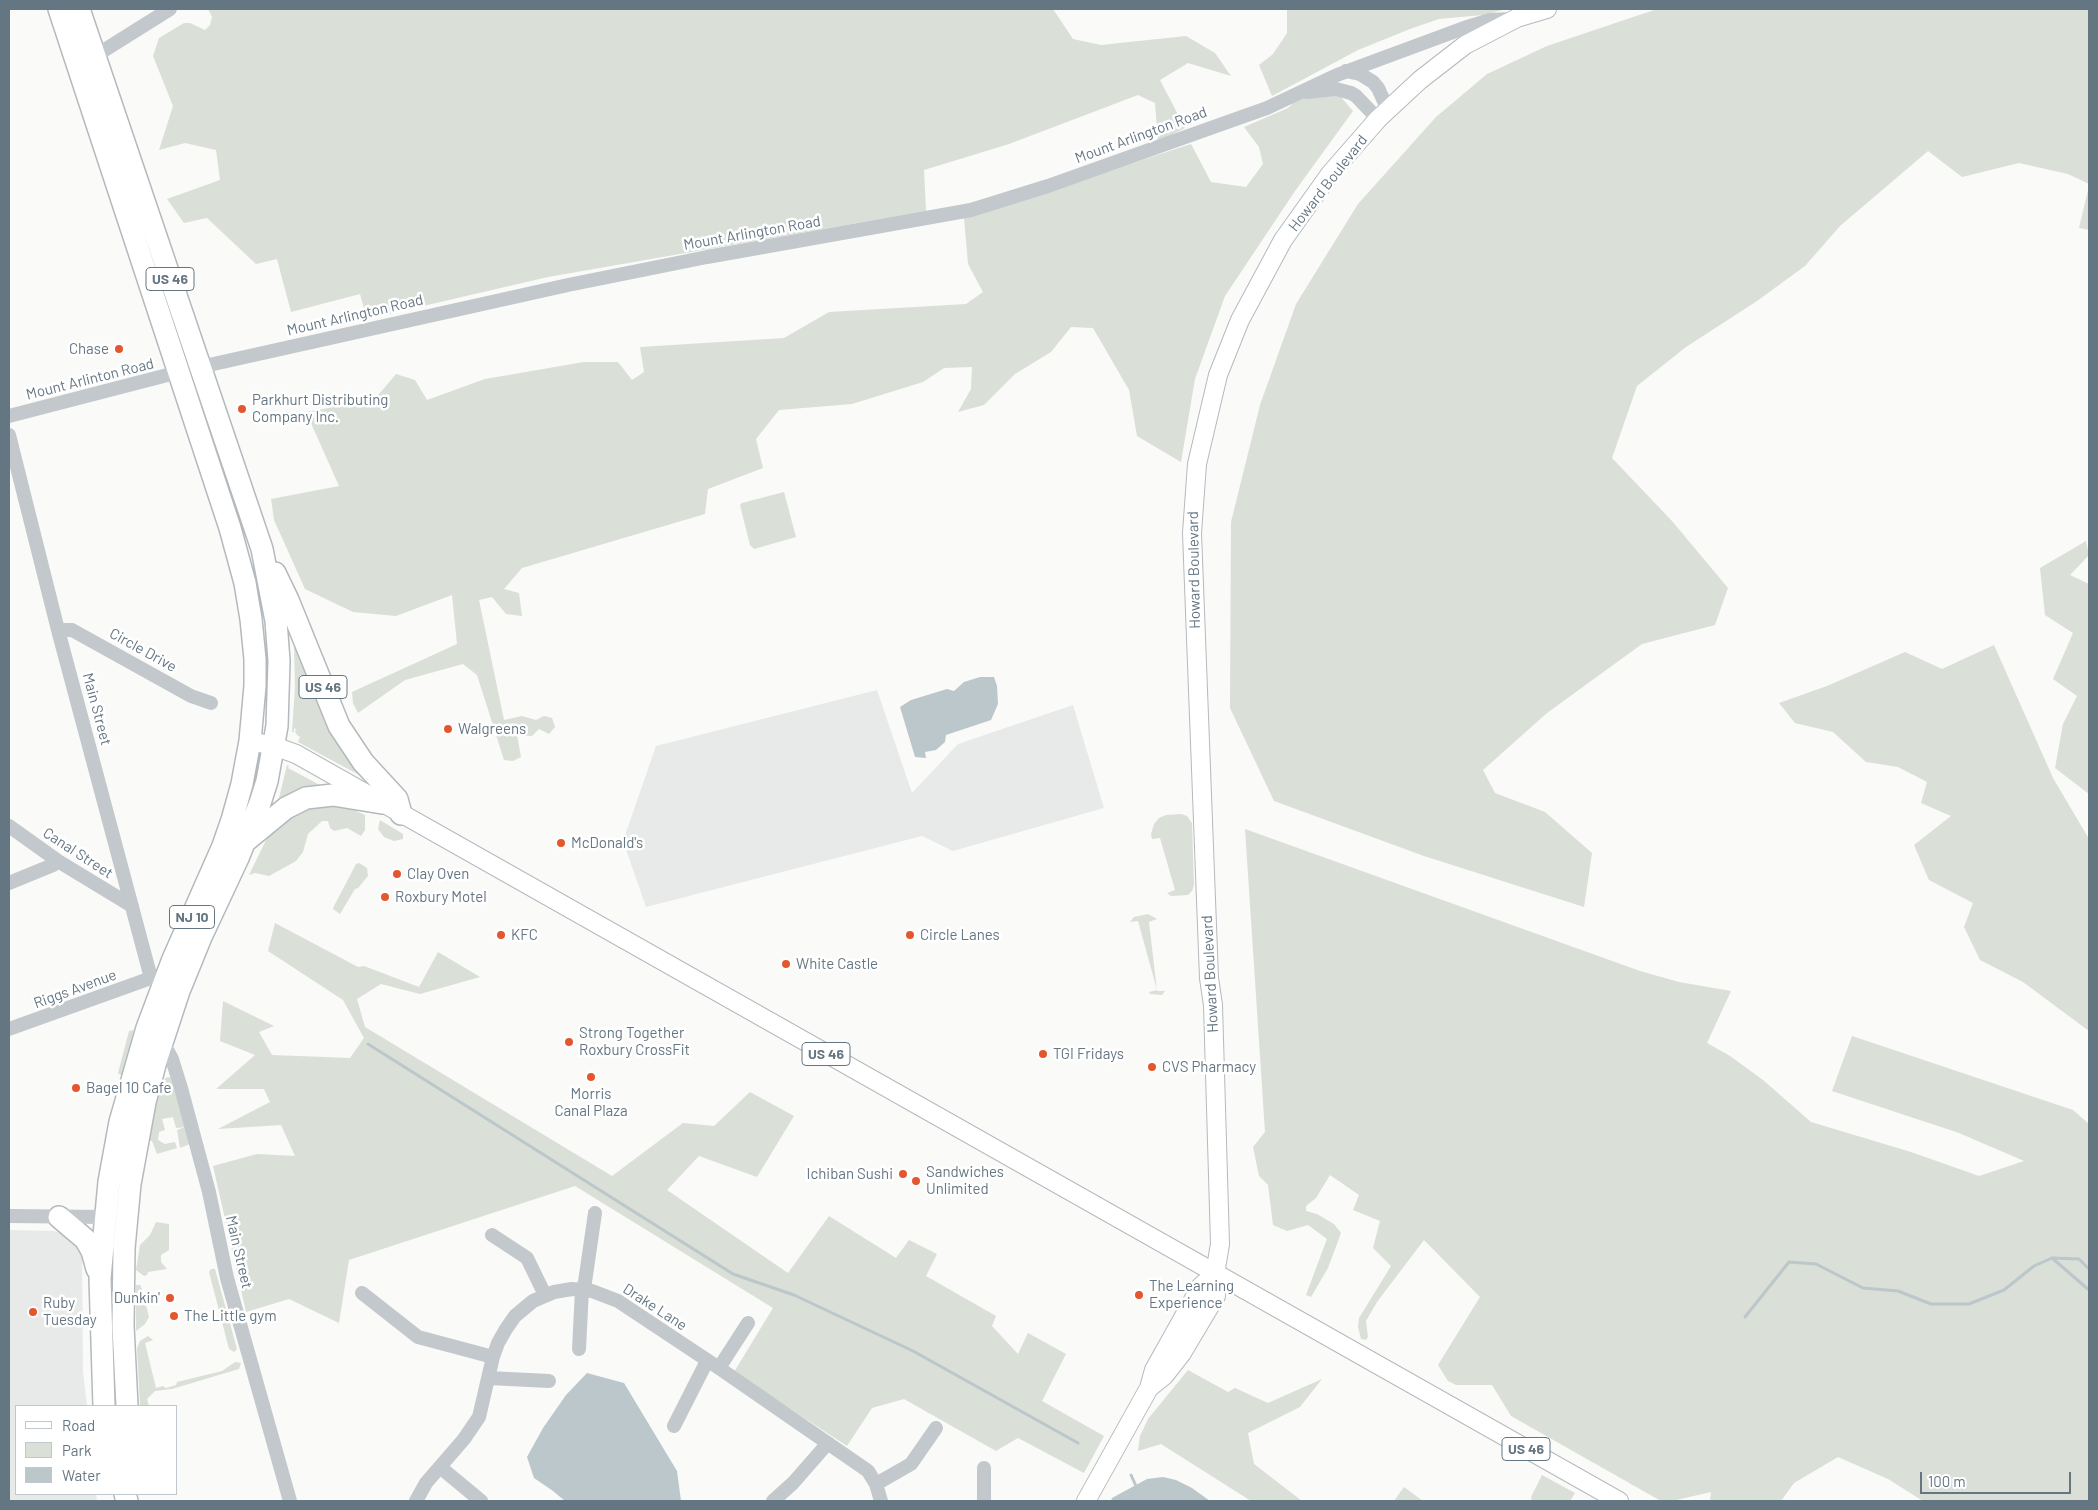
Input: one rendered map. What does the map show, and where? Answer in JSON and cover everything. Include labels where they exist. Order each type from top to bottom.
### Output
[{"type":"highway","name":"US 46","points":[[59,9],[230,528],[245,583],[255,659],[255,686],[250,741]]},
{"type":"highway","name":"US 46","points":[[79,9],[262,549],[288,600],[339,726],[362,762],[397,799],[401,814]]},
{"type":"highway","name":"NJ 10","points":[[126,1405],[122,1296],[124,1248],[130,1191],[145,1102],[162,1041],[195,950],[245,842],[260,803],[274,746],[279,706],[278,636],[271,587],[262,549]]},
{"type":"highway","name":"NJ 10","points":[[104,1405],[100,1278],[105,1217],[114,1150],[127,1092],[147,1028],[158,981],[232,820],[242,784],[250,741]]},
{"type":"highway","points":[[245,842],[286,808],[306,798],[333,795],[382,803]]},
{"type":"highway","points":[[59,1217],[85,1239],[92,1251],[100,1278]]},
{"type":"highway","points":[[105,1217],[111,1219],[114,1230],[112,1307],[115,1405]]},
{"type":"main road","name":"Howard Boulevard","points":[[1086,1501],[1149,1388],[1164,1376],[1182,1353],[1216,1296],[1215,1274],[1220,1244],[1213,1005],[1208,959],[1192,533],[1197,464],[1218,375],[1253,292],[1283,240],[1330,174],[1383,115],[1420,80],[1465,45],[1517,18],[1547,9]]},
{"type":"main road","name":"US 46","points":[[250,741],[274,746],[296,754],[1619,1501]]},
{"type":"street","points":[[95,56],[170,9]]},
{"type":"street","name":"Mount Arlington Road","points":[[200,367],[568,285],[707,257],[971,210],[1048,186],[1236,120],[1346,71],[1464,28],[1490,20],[1517,18]]},
{"type":"street","points":[[1346,71],[1360,74],[1373,82],[1378,88],[1383,115]]},
{"type":"street","name":"Mount Arlington Road","points":[[1299,93],[1336,89],[1344,90],[1383,115]]},
{"type":"street","name":"Mount Arlinton Road","points":[[9,416],[179,372]]},
{"type":"street","name":"Main Street","points":[[9,435],[58,630],[132,906],[158,981]]},
{"type":"street","name":"Circle Drive","points":[[58,630],[72,630],[191,696],[211,703]]},
{"type":"street","name":"Canal Street","points":[[9,826],[58,861],[132,906]]},
{"type":"street","points":[[9,883],[53,865],[58,861]]},
{"type":"street","name":"Riggs Avenue","points":[[9,1029],[158,981]]},
{"type":"street","name":"Main Street","points":[[162,1041],[172,1060],[181,1088],[228,1278],[290,1501]]},
{"type":"street","points":[[9,1216],[105,1217],[120,1208],[130,1191]]},
{"type":"street","points":[[579,1349],[582,1290],[585,1282],[596,1213]]},
{"type":"street","points":[[492,1235],[526,1258],[545,1295]]},
{"type":"street","name":"Drake Lane","points":[[416,1501],[426,1483],[464,1439],[479,1417],[493,1357],[498,1343],[515,1316],[526,1306],[545,1295],[563,1290],[582,1290],[604,1294],[618,1301],[713,1364],[868,1471],[876,1484],[881,1501]]},
{"type":"street","points":[[362,1293],[418,1337],[493,1357]]},
{"type":"street","points":[[674,1426],[713,1364],[748,1323]]},
{"type":"street","points":[[489,1378],[549,1381]]},
{"type":"street","points":[[876,1484],[911,1464],[936,1428]]},
{"type":"street","points":[[773,1501],[793,1483],[828,1443]]},
{"type":"street","points":[[440,1467],[481,1501]]},
{"type":"street","points":[[984,1468],[984,1501]]},
{"type":"shaded area","points":[[877,690],[912,793],[958,744],[1073,705],[1104,808],[953,851],[922,836],[646,907],[623,841],[656,746]]},
{"type":"shaded area","points":[[9,1230],[54,1231],[67,1235],[78,1245],[82,1255],[83,1372],[87,1405],[15,1405],[15,1495],[96,1495],[97,1501],[9,1501]]},
{"type":"green space","points":[[208,9],[1053,9],[1073,39],[1101,45],[1186,36],[1215,53],[1231,76],[1188,63],[1160,80],[1185,128],[1158,142],[1155,103],[1138,95],[1009,144],[924,170],[926,211],[548,277],[367,319],[360,294],[291,312],[277,259],[256,264],[207,218],[184,223],[167,199],[220,180],[216,150],[185,143],[159,150],[173,106],[153,56],[159,38],[184,23],[190,23],[205,30],[210,25],[212,17]]},
{"type":"green space","points":[[1287,9],[1507,9],[1483,15],[1439,19],[1410,29],[1358,50],[1272,96],[1259,65],[1273,54],[1287,33]]},
{"type":"green space","points":[[1657,9],[2089,9],[2089,184],[2068,174],[2019,163],[1962,177],[1928,151],[1840,226],[1805,266],[1757,301],[1686,347],[1637,386],[1612,458],[1672,521],[1728,588],[1715,625],[1642,644],[1547,713],[1483,770],[1495,793],[1545,812],[1592,853],[1584,907],[1424,856],[1274,801],[1230,708],[1231,522],[1260,405],[1296,304],[1358,204],[1436,117],[1487,74],[1547,46]]},
{"type":"green space","points":[[1340,96],[1353,111],[1295,191],[1225,296],[1195,379],[1181,462],[1137,436],[1129,390],[1093,328],[1071,327],[1051,352],[1015,374],[984,405],[958,412],[971,389],[972,367],[944,368],[923,382],[852,404],[779,410],[756,439],[763,468],[708,489],[705,514],[522,568],[504,589],[519,593],[522,616],[506,614],[492,597],[479,600],[504,720],[522,716],[536,720],[544,716],[552,718],[555,727],[549,734],[539,729],[532,736],[517,735],[521,757],[513,761],[504,760],[477,675],[463,664],[405,680],[358,713],[353,703],[352,692],[457,644],[452,595],[396,616],[353,612],[305,589],[274,520],[271,499],[339,486],[306,412],[374,400],[396,374],[415,380],[427,400],[485,379],[584,362],[618,362],[632,380],[644,372],[640,347],[784,338],[829,312],[966,304],[983,292],[968,264],[964,218],[1191,144],[1211,182],[1246,187],[1263,164],[1259,147],[1244,127],[1288,108],[1299,97]]},
{"type":"green space","points":[[2089,186],[2089,230],[2079,228]]},
{"type":"green space","points":[[784,492],[796,537],[754,549],[750,545],[740,505]]},
{"type":"green space","points":[[2086,541],[2089,555],[2070,575],[2089,584],[2089,794],[2055,768],[2063,724],[2077,696],[2053,679],[2073,633],[2045,615],[2040,568]]},
{"type":"green space","points":[[294,645],[299,645],[359,775],[298,742],[300,737],[296,734],[295,730],[297,730],[294,728],[294,733],[292,731],[295,688]]},
{"type":"green space","points":[[1994,645],[2053,778],[2089,839],[2089,1031],[2023,982],[1980,960],[1964,927],[1973,903],[1929,880],[1914,845],[1951,816],[1921,803],[1927,782],[1898,767],[1866,762],[1833,732],[1795,723],[1779,703],[1827,686],[1905,652],[1942,669]]},
{"type":"green space","points":[[287,765],[289,766],[288,768],[322,787],[278,802]]},
{"type":"green space","points":[[311,802],[345,806],[365,815],[365,830],[361,836],[347,828],[334,831],[330,828],[328,821],[322,821],[308,834],[303,852],[296,861],[269,876],[255,873],[249,875],[269,834]]},
{"type":"green space","points":[[1181,814],[1187,816],[1192,823],[1194,885],[1188,895],[1171,896],[1167,893],[1175,890],[1160,838],[1152,839],[1151,834],[1154,824],[1159,818],[1166,815]]},
{"type":"green space","points":[[380,820],[403,834],[403,839],[394,841],[384,837],[378,829]]},
{"type":"green space","points":[[1245,829],[1640,971],[1679,982],[1731,991],[1707,1043],[1730,1056],[1763,1080],[1811,1122],[1911,1152],[1979,1176],[2024,1161],[1959,1133],[1832,1091],[1852,1036],[2073,1110],[2089,1124],[2089,1501],[1923,1501],[1888,1479],[1838,1457],[1794,1483],[1781,1501],[1710,1501],[1711,1492],[1672,1501],[1661,1501],[1511,1416],[1492,1385],[1456,1385],[1448,1381],[1438,1365],[1480,1297],[1424,1240],[1377,1302],[1366,1321],[1368,1337],[1366,1340],[1361,1339],[1358,1327],[1359,1318],[1391,1266],[1373,1248],[1380,1221],[1353,1210],[1359,1195],[1330,1175],[1316,1198],[1306,1206],[1306,1211],[1317,1214],[1334,1224],[1341,1233],[1328,1268],[1311,1297],[1306,1295],[1327,1239],[1308,1225],[1287,1231],[1273,1225],[1268,1185],[1259,1176],[1253,1147],[1265,1132]]},
{"type":"green space","points":[[359,863],[367,868],[368,876],[355,889],[340,914],[333,909],[334,906],[356,864]]},
{"type":"green space","points":[[1148,914],[1157,919],[1149,922],[1157,989],[1138,921],[1130,922],[1134,917]]},
{"type":"green space","points":[[275,923],[358,967],[364,966],[419,987],[438,952],[480,977],[420,994],[381,984],[357,999],[365,1027],[612,1176],[683,1123],[714,1126],[750,1092],[794,1116],[757,1177],[699,1156],[667,1190],[788,1273],[829,1216],[896,1258],[909,1240],[937,1254],[926,1276],[996,1316],[992,1326],[1018,1354],[1028,1333],[1066,1354],[1042,1401],[1104,1436],[1084,1473],[1018,1438],[996,1451],[904,1399],[872,1408],[847,1446],[734,1372],[773,1308],[575,1186],[349,1260],[339,1323],[289,1299],[246,1312],[213,1166],[257,1154],[295,1156],[281,1125],[218,1129],[270,1102],[264,1089],[216,1089],[255,1055],[220,1041],[223,1001],[274,1026],[259,1032],[272,1055],[350,1058],[364,1038],[343,1000],[268,951]]},
{"type":"green space","points":[[1165,991],[1162,995],[1150,994],[1149,992]]},
{"type":"green space","points":[[134,1030],[122,1076],[118,1073],[129,1031]]},
{"type":"green space","points":[[168,1077],[171,1078],[190,1144],[180,1148],[177,1130],[185,1127],[176,1128],[173,1117],[162,1119],[165,1130],[159,1132],[158,1140],[165,1144],[175,1142],[177,1148],[157,1154],[149,1138],[153,1112],[162,1080]]},
{"type":"green space","points":[[156,1222],[169,1224],[169,1250],[161,1255],[161,1262],[167,1269],[148,1272],[144,1276],[136,1270],[140,1245],[150,1235]]},
{"type":"green space","points":[[211,1269],[215,1269],[237,1349],[234,1352],[229,1349],[209,1272]]},
{"type":"green space","points":[[136,1285],[140,1285],[142,1289],[149,1317],[145,1324],[136,1331]]},
{"type":"green space","points":[[148,1336],[153,1340],[145,1343],[156,1388],[163,1386],[166,1388],[176,1385],[177,1382],[222,1371],[235,1362],[241,1363],[239,1369],[172,1389],[155,1391],[147,1399],[149,1405],[140,1405],[137,1348],[140,1341]]},
{"type":"green space","points":[[1188,1370],[1228,1392],[1235,1388],[1268,1403],[1322,1379],[1300,1407],[1248,1433],[1254,1464],[1302,1501],[1251,1501],[1161,1444],[1138,1451],[1140,1436],[1148,1419]]},
{"type":"green space","points":[[1542,1475],[1575,1493],[1570,1501],[1532,1501],[1531,1497]]},
{"type":"green space","points":[[1404,1487],[1423,1501],[1394,1501]]},
{"type":"water","points":[[980,677],[994,677],[997,686],[998,704],[991,720],[946,735],[945,742],[936,750],[925,752],[926,758],[915,757],[900,707],[911,700],[947,689],[954,691],[964,682]]},
{"type":"water","points":[[587,1373],[624,1383],[677,1471],[681,1501],[565,1501],[534,1478],[527,1457],[543,1428],[566,1395]]},
{"type":"water","points":[[1163,1477],[1176,1480],[1192,1488],[1210,1501],[1111,1501],[1112,1498],[1147,1479]]},
{"type":"waterway","points":[[368,1044],[733,1274],[794,1295],[913,1351],[1078,1443]]},
{"type":"waterway","points":[[2052,1258],[2079,1259],[2089,1269]]},
{"type":"waterway","points":[[1745,1317],[1789,1262],[1816,1264],[1863,1288],[1898,1291],[1931,1304],[1969,1304],[2004,1290],[2034,1266],[2052,1258],[2089,1290]]},
{"type":"waterway","points":[[1131,1475],[1136,1486]]},
{"type":"place","name":"Chase","points":[[119,349]]},
{"type":"place","name":"Parkhurt Distributing Company Inc.","points":[[242,409]]},
{"type":"place","name":"Walgreens","points":[[448,729]]},
{"type":"place","name":"McDonald's","points":[[561,843]]},
{"type":"place","name":"Clay Oven","points":[[397,874]]},
{"type":"place","name":"Roxbury Motel","points":[[385,897]]},
{"type":"place","name":"KFC","points":[[501,935]]},
{"type":"place","name":"Circle Lanes","points":[[910,935]]},
{"type":"place","name":"White Castle","points":[[786,964]]},
{"type":"place","name":"Strong Together Roxbury CrossFit","points":[[569,1042]]},
{"type":"place","name":"TGI Fridays","points":[[1043,1054]]},
{"type":"place","name":"CVS Pharmacy","points":[[1152,1067]]},
{"type":"place","name":"Morris Canal Plaza","points":[[591,1077]]},
{"type":"place","name":"Bagel 10 Cafe","points":[[76,1088]]},
{"type":"place","name":"Ichiban Sushi","points":[[903,1174]]},
{"type":"place","name":"Sandwiches Unlimited","points":[[916,1181]]},
{"type":"place","name":"The Learning Experience","points":[[1139,1295]]},
{"type":"place","name":"Dunkin'","points":[[170,1298]]},
{"type":"place","name":"Ruby Tuesday","points":[[33,1312]]},
{"type":"place","name":"The Little gym","points":[[174,1316]]}]
